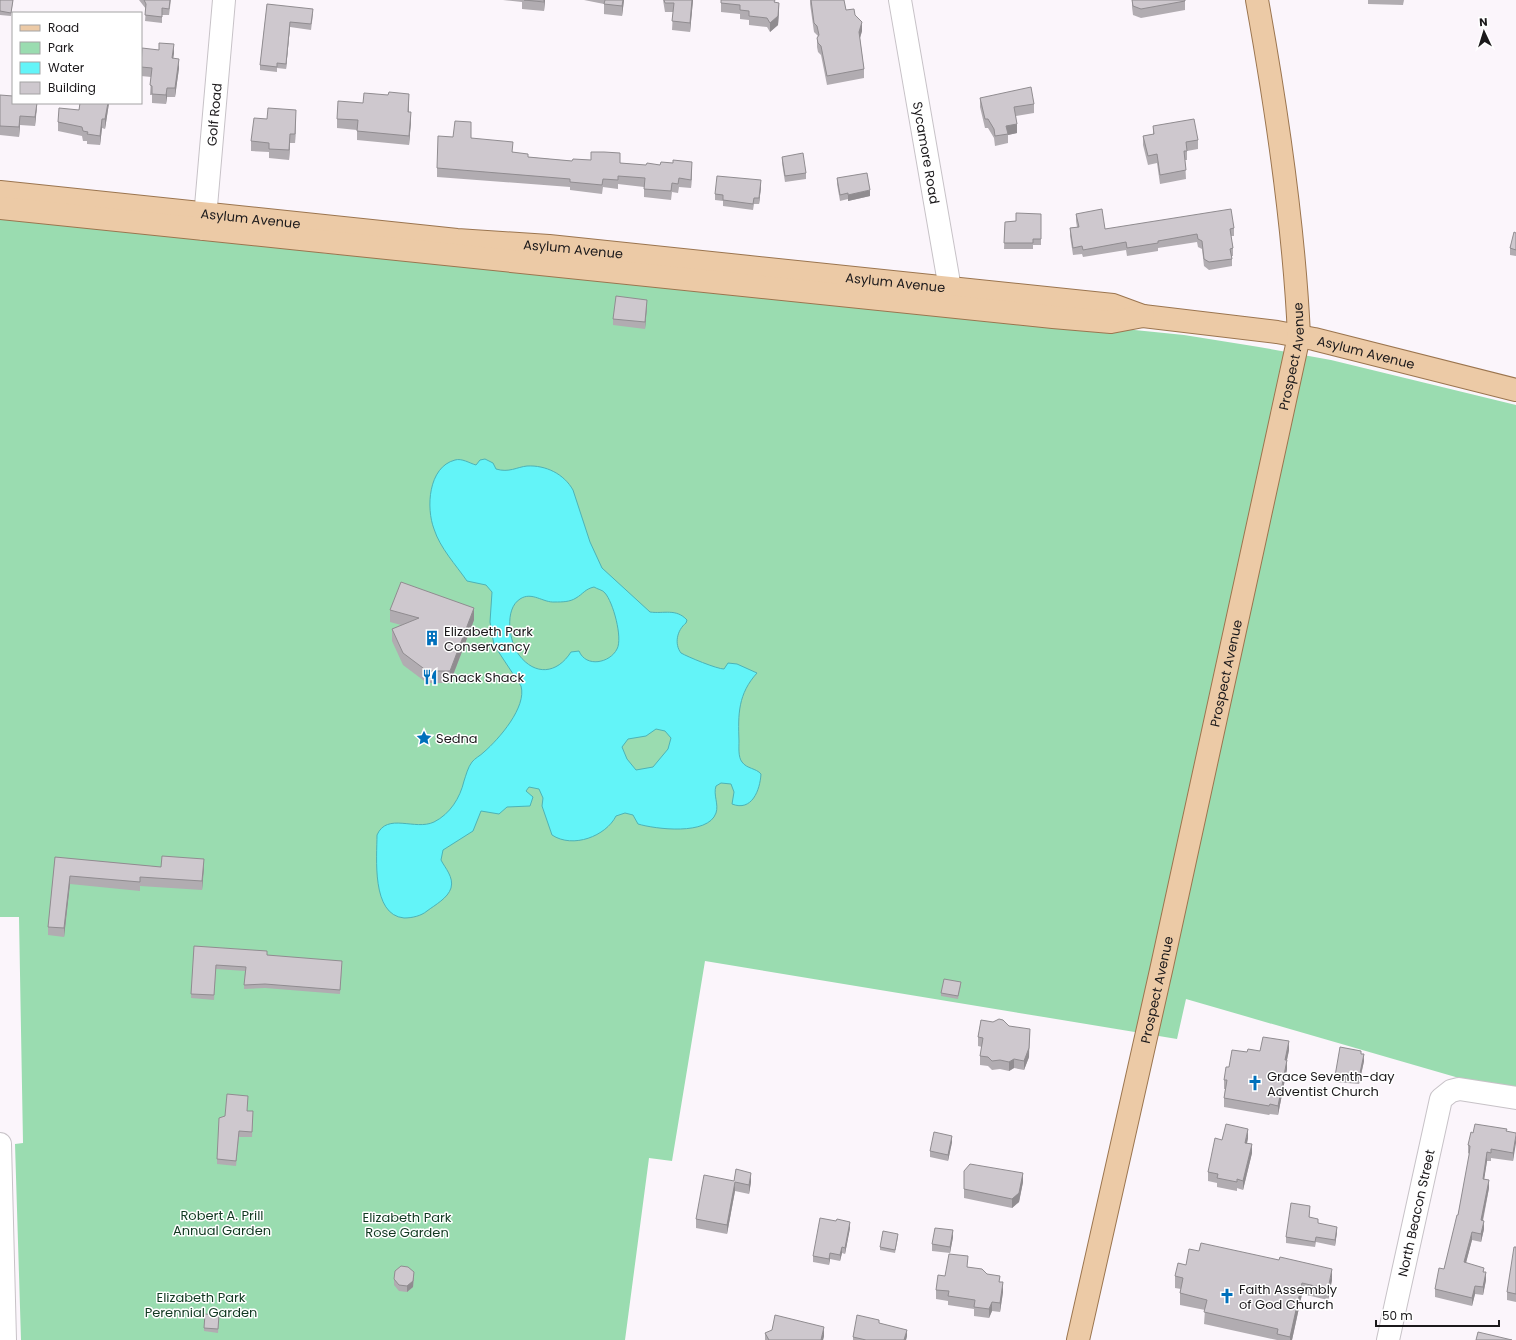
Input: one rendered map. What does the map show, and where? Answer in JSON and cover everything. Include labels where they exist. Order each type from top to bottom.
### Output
[{"type":"main road","name":"Prospect Avenue","points":[[1078,1340],[1162,966],[1299,336],[1297,286],[1285,178],[1258,0]]},
{"type":"main road","name":"Asylum Avenue","points":[[0,192],[205,221]]},
{"type":"main road","name":"Asylum Avenue","points":[[0,208],[549,246],[951,297],[1113,305],[1143,316],[1299,336],[1516,390]]},
{"type":"street","name":"Golf Road","points":[[205,221],[224,0]]},
{"type":"street","name":"Sycamore Road","points":[[900,0],[951,297]]},
{"type":"street","name":"North Beacon Street","points":[[1388,1340],[1441,1100],[1451,1090],[1469,1090],[1516,1098]]},
{"type":"street","points":[[0,1144],[5,1340]]},
{"type":"green space","points":[[0,214],[291,244],[322,253],[365,257],[411,256],[502,267],[522,273],[973,320],[996,316],[1184,335],[1331,360],[1516,405],[1516,1088],[1459,1078],[1186,999],[1177,1039],[705,961],[672,1161],[649,1158],[625,1340],[21,1340],[15,1144],[23,1143],[19,917],[0,917]]},
{"type":"water","points":[[485,459],[493,463],[496,469],[501,470],[534,466],[548,469],[560,475],[573,490],[590,542],[602,568],[650,612],[670,612],[679,614],[687,620],[680,629],[677,641],[681,653],[720,668],[724,669],[728,663],[737,664],[757,673],[746,689],[740,705],[739,749],[742,762],[746,766],[761,774],[759,787],[754,798],[750,802],[739,806],[732,804],[734,792],[731,784],[721,783],[716,786],[716,813],[711,820],[703,825],[680,829],[656,828],[638,824],[633,815],[625,813],[616,816],[605,829],[597,834],[588,838],[569,841],[552,835],[542,806],[543,798],[539,789],[529,787],[526,791],[533,797],[530,806],[507,807],[499,814],[481,811],[473,831],[443,850],[441,860],[449,873],[452,884],[449,892],[441,901],[425,913],[410,918],[404,918],[393,914],[386,907],[381,896],[377,870],[377,835],[382,828],[387,825],[394,823],[418,825],[427,824],[440,819],[445,815],[454,805],[471,764],[504,731],[516,713],[522,694],[521,686],[494,645],[490,622],[492,592],[486,585],[467,581],[440,543],[431,520],[431,489],[434,479],[439,471],[446,464],[455,460],[463,460],[476,465],[480,460]],"holes":[[[594,587],[605,593],[614,612],[619,637],[619,644],[614,654],[604,660],[592,662],[582,656],[579,651],[571,652],[559,665],[546,670],[539,669],[525,662],[519,655],[511,634],[510,618],[515,604],[520,599],[529,596],[551,602],[569,601],[586,590]],[[656,729],[665,731],[671,738],[668,749],[653,767],[636,770],[627,759],[622,747],[628,739],[646,736]]]},
{"type":"building","points":[[0,0],[13,0],[11,13],[0,11]]},
{"type":"building","points":[[144,0],[170,0],[169,9],[162,8],[162,17],[145,15],[146,4]]},
{"type":"building","points":[[524,0],[544,0],[544,2]]},
{"type":"building","points":[[605,0],[623,0],[622,6],[604,4]]},
{"type":"building","points":[[664,0],[692,0],[690,23],[672,21],[674,3],[665,3]]},
{"type":"building","points":[[721,0],[775,0],[774,2],[779,3],[778,16],[770,23],[767,18],[749,16],[749,11],[740,10],[740,5],[721,3]]},
{"type":"building","points":[[811,0],[844,0],[846,10],[854,9],[855,15],[862,22],[859,32],[864,69],[827,76],[821,46],[818,43],[817,38],[819,35],[817,26],[814,23]]},
{"type":"building","points":[[1132,0],[1185,1],[1141,9],[1133,6]]},
{"type":"building","points":[[267,4],[313,9],[311,24],[290,22],[286,64],[277,63],[277,67],[260,65]]},
{"type":"building","points":[[159,43],[174,44],[172,58],[179,59],[175,88],[167,88],[166,95],[152,94],[152,86],[150,85],[152,68],[142,67],[142,48],[159,50]]},
{"type":"building","points":[[1031,87],[1034,104],[1014,107],[1017,124],[1006,126],[1008,134],[995,136],[994,129],[988,119],[985,119],[980,98]]},
{"type":"building","points":[[389,92],[409,94],[408,112],[411,112],[409,136],[357,131],[358,120],[337,119],[338,101],[363,103],[364,93],[388,95]]},
{"type":"building","points":[[0,95],[12,96],[12,104],[37,104],[35,117],[20,116],[19,127],[0,126]]},
{"type":"building","points":[[80,104],[108,104],[105,119],[102,119],[100,136],[87,134],[88,132],[83,131],[82,127],[58,122],[59,108],[79,110]]},
{"type":"building","points":[[268,108],[296,110],[295,134],[290,134],[289,150],[269,149],[269,143],[251,141],[254,118],[267,119]]},
{"type":"building","points":[[1194,119],[1198,140],[1186,142],[1187,151],[1184,151],[1186,170],[1160,175],[1157,154],[1148,156],[1143,136],[1154,134],[1153,126]]},
{"type":"building","points":[[455,121],[471,122],[471,138],[513,142],[512,152],[528,154],[528,157],[572,161],[573,159],[591,160],[591,152],[604,152],[620,153],[620,163],[646,165],[647,163],[660,165],[661,162],[673,163],[673,160],[692,162],[691,180],[679,178],[678,184],[672,183],[671,191],[644,189],[645,178],[618,176],[618,180],[603,179],[602,185],[570,182],[570,179],[437,168],[438,136],[453,137]]},
{"type":"building","points":[[803,153],[806,173],[785,176],[782,157]]},
{"type":"building","points":[[867,173],[870,190],[848,195],[848,193],[840,195],[837,178]]},
{"type":"building","points":[[717,176],[761,180],[759,198],[754,198],[753,204],[723,200],[723,195],[715,194]]},
{"type":"building","points":[[1102,209],[1105,229],[1231,209],[1234,228],[1230,229],[1233,248],[1230,249],[1232,259],[1209,262],[1204,259],[1202,241],[1198,239],[1197,234],[1127,248],[1126,242],[1083,250],[1082,246],[1073,248],[1070,228],[1079,227],[1076,214]]},
{"type":"building","points":[[1016,213],[1041,214],[1041,239],[1033,239],[1033,243],[1004,243],[1005,222],[1016,221]]},
{"type":"building","points":[[1514,232],[1516,233],[1516,250],[1510,248]]},
{"type":"building","points":[[616,296],[647,300],[645,322],[613,319]]},
{"type":"building","name":"Elizabeth Park Conservancy","points":[[401,582],[474,608],[450,671],[427,671],[403,653],[392,629],[419,618],[390,610]]},
{"type":"building","points":[[162,856],[204,859],[202,881],[140,877],[140,882],[70,876],[64,928],[48,927],[55,857],[161,867]]},
{"type":"building","points":[[194,946],[267,951],[267,955],[342,961],[340,990],[265,984],[244,985],[246,967],[216,965],[214,995],[191,994]]},
{"type":"building","points":[[944,979],[961,982],[958,996],[941,993]]},
{"type":"building","points":[[999,1019],[1003,1020],[1009,1026],[1030,1029],[1029,1048],[1024,1061],[1014,1059],[1009,1062],[1000,1060],[992,1061],[988,1057],[980,1056],[983,1038],[978,1037],[981,1020],[993,1022]]},
{"type":"building","name":"Grace Seventh-day Adventist Church","points":[[1263,1037],[1289,1041],[1278,1106],[1270,1104],[1269,1106],[1224,1098],[1227,1080],[1224,1080],[1226,1067],[1229,1067],[1232,1050],[1247,1052],[1248,1049],[1260,1051]]},
{"type":"building","points":[[1340,1047],[1361,1051],[1361,1054],[1364,1054],[1359,1078],[1335,1076]]},
{"type":"building","points":[[227,1094],[248,1096],[247,1111],[253,1111],[252,1132],[239,1131],[236,1161],[217,1159],[219,1118],[225,1116]]},
{"type":"building","points":[[1226,1124],[1248,1129],[1245,1143],[1252,1144],[1243,1181],[1237,1179],[1237,1182],[1217,1178],[1218,1174],[1208,1172],[1215,1138],[1222,1140]]},
{"type":"building","points":[[1475,1124],[1507,1129],[1506,1131],[1516,1133],[1516,1135],[1513,1153],[1491,1149],[1491,1153],[1487,1152],[1483,1179],[1489,1180],[1481,1220],[1484,1221],[1481,1234],[1472,1232],[1464,1262],[1484,1268],[1483,1272],[1486,1272],[1483,1287],[1475,1286],[1472,1298],[1435,1289],[1439,1268],[1444,1269],[1458,1215],[1469,1155],[1470,1146],[1468,1145],[1471,1132],[1473,1133]]},
{"type":"building","points":[[934,1132],[952,1136],[948,1155],[930,1151]]},
{"type":"building","points":[[970,1164],[1023,1173],[1019,1193],[1012,1199],[964,1189],[964,1171]]},
{"type":"building","points":[[736,1169],[751,1173],[749,1185],[735,1182],[727,1225],[696,1219],[704,1175],[734,1181]]},
{"type":"building","points":[[1291,1203],[1310,1206],[1309,1217],[1318,1219],[1318,1223],[1337,1227],[1335,1240],[1316,1237],[1315,1242],[1286,1237]]},
{"type":"building","points":[[820,1218],[836,1221],[837,1219],[850,1222],[845,1248],[842,1247],[840,1255],[830,1253],[829,1259],[813,1256]]},
{"type":"building","points":[[935,1228],[953,1230],[950,1247],[932,1244]]},
{"type":"building","points":[[883,1231],[898,1234],[895,1250],[880,1247]]},
{"type":"building","points":[[1201,1243],[1279,1260],[1280,1257],[1332,1269],[1328,1289],[1302,1283],[1290,1337],[1277,1334],[1278,1329],[1204,1312],[1207,1300],[1180,1293],[1183,1278],[1175,1276],[1178,1263],[1186,1265],[1189,1249],[1199,1251]]},
{"type":"building","points":[[1514,1247],[1516,1247],[1516,1294],[1507,1292]]},
{"type":"building","points":[[949,1254],[968,1256],[967,1267],[982,1269],[987,1274],[1000,1276],[999,1282],[1003,1282],[1000,1303],[992,1302],[989,1309],[974,1307],[975,1300],[948,1296],[949,1291],[936,1290],[938,1275],[945,1276]]},
{"type":"building","points":[[401,1266],[408,1267],[414,1272],[413,1281],[407,1286],[399,1285],[394,1279],[395,1271]]},
{"type":"building","points":[[205,1314],[219,1315],[218,1329],[204,1328]]},
{"type":"building","points":[[775,1315],[824,1327],[821,1340],[769,1340],[765,1333],[772,1330]]},
{"type":"building","points":[[857,1315],[879,1320],[879,1323],[907,1330],[904,1340],[866,1340],[853,1337]]},
{"type":"building","points":[[1478,1332],[1512,1340],[1476,1340]]},
{"type":"place","name":"Elizabeth Park Conservancy","points":[[432,638]]},
{"type":"place","name":"Snack Shack","points":[[430,677]]},
{"type":"place","name":"Sedna","points":[[424,738]]},
{"type":"place","name":"Grace Seventh-day Adventist Church","points":[[1255,1083]]},
{"type":"place","name":"Faith Assembly of God Church","points":[[1227,1296]]},
{"type":"park label","name":"Robert A. Prill Annual Garden","points":[[222,1222]]},
{"type":"park label","name":"Elizabeth Park Rose Garden","points":[[407,1224]]},
{"type":"park label","name":"Elizabeth Park Perennial Garden","points":[[201,1304]]}]
